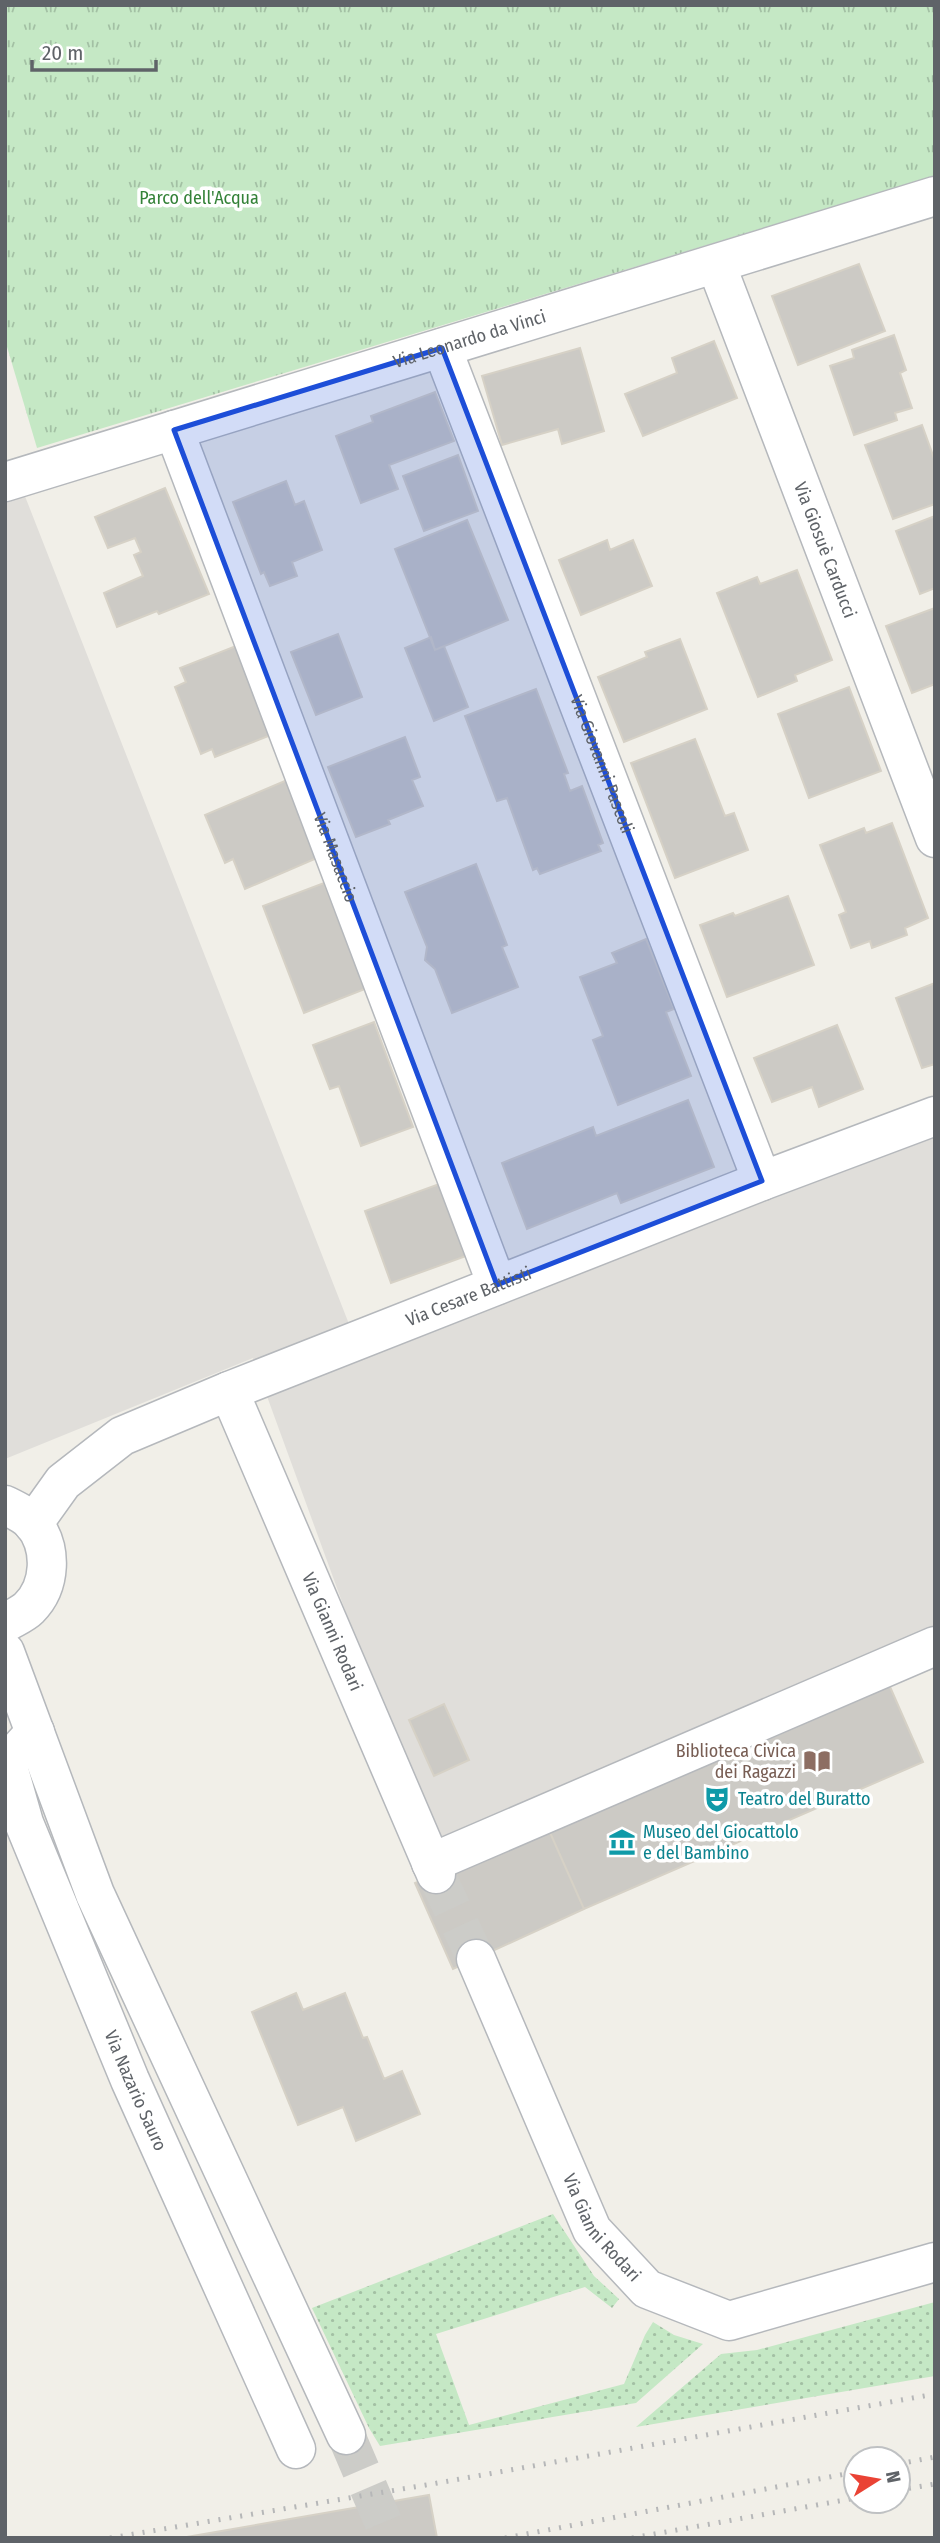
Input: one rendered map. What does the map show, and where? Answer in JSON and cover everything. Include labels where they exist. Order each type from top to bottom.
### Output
[{"type":"street","name":"Via Leonardo da Vinci","points":[[5,482],[935,196]]},
{"type":"street","name":"Via Giosuè Carducci","points":[[716,264],[935,838]]},
{"type":"street","name":"Via Giovanni Pascoli","points":[[442,348],[762,1181]]},
{"type":"street","name":"Via Masaccio","points":[[174,430],[496,1285]]},
{"type":"street","name":"Via Cesare Battisti","points":[[19,1514],[122,1436],[496,1285],[935,1116]]},
{"type":"street","name":"Via Gianni Rodari","points":[[229,1391],[434,1869],[935,1646]]},
{"type":"street","points":[[5,1623],[27,1610],[41,1592],[47,1571],[45,1549],[19,1514]]},
{"type":"street","points":[[5,1652],[95,1894],[346,2435]]},
{"type":"street","name":"Via Nazario Sauro","points":[[36,1732],[7,1763],[24,1823],[130,2080],[296,2449]]},
{"type":"street","name":"Via Gianni Rodari","points":[[476,1959],[592,2230],[647,2289],[729,2321],[935,2262]]},
{"type":"highlighted area","points":[[442,348],[762,1181],[497,1285],[174,430]]},
{"type":"shaded area","points":[[21,486],[358,1347],[935,1125],[935,1638],[433,1851],[253,1358],[5,1459],[5,490]]},
{"type":"green space","name":"Parco dell'Acqua","points":[[5,5],[935,5],[935,176],[37,448],[5,340]]},
{"type":"green space","points":[[553,2214],[594,2276],[619,2299],[612,2308],[585,2287],[436,2334],[469,2425],[624,2384],[653,2322],[674,2335],[703,2344],[636,2403],[380,2446],[312,2308]]},
{"type":"green space","points":[[935,2302],[935,2376],[636,2427],[721,2354],[757,2350]]},
{"type":"building","points":[[859,264],[885,331],[798,365],[772,296]]},
{"type":"building","points":[[894,335],[906,370],[900,373],[912,408],[895,413],[897,420],[854,435],[830,366],[854,358],[852,350]]},
{"type":"building","points":[[714,341],[737,398],[643,436],[625,394],[677,373],[672,358]]},
{"type":"building","points":[[580,348],[604,431],[562,444],[558,429],[502,445],[482,376]]},
{"type":"building","points":[[435,392],[454,441],[389,465],[398,489],[361,503],[336,436],[373,422],[371,416]]},
{"type":"building","points":[[922,425],[935,461],[935,504],[893,519],[865,445]]},
{"type":"building","points":[[458,455],[478,511],[424,531],[403,476]]},
{"type":"building","points":[[286,481],[295,505],[304,501],[322,550],[292,562],[297,576],[270,586],[264,572],[261,574],[233,502]]},
{"type":"building","points":[[165,488],[209,594],[117,627],[104,593],[143,576],[134,555],[141,552],[135,538],[108,548],[95,517]]},
{"type":"building","points":[[935,516],[935,588],[920,594],[896,531]]},
{"type":"building","points":[[467,520],[508,620],[435,650],[395,549]]},
{"type":"building","points":[[607,540],[610,550],[633,540],[652,586],[581,615],[559,560]]},
{"type":"building","points":[[797,570],[832,660],[795,675],[797,681],[758,697],[717,593],[757,577],[760,584]]},
{"type":"building","points":[[935,608],[935,684],[912,693],[886,626]]},
{"type":"building","points":[[338,634],[362,697],[316,715],[291,652]]},
{"type":"building","points":[[431,637],[435,650],[444,646],[468,707],[434,721],[405,648]]},
{"type":"building","points":[[680,639],[707,709],[624,742],[598,677],[647,657],[645,652]]},
{"type":"building","points":[[236,646],[271,735],[215,757],[212,749],[201,754],[175,687],[186,682],[180,668]]},
{"type":"building","points":[[849,687],[881,771],[809,798],[778,714]]},
{"type":"building","points":[[536,689],[568,773],[564,774],[570,791],[582,786],[603,843],[598,845],[601,851],[540,874],[537,868],[533,870],[507,798],[497,801],[465,716]]},
{"type":"building","points":[[405,737],[420,777],[412,780],[423,806],[388,820],[390,824],[356,837],[328,767]]},
{"type":"building","points":[[695,739],[725,816],[734,813],[748,850],[675,878],[631,763]]},
{"type":"building","points":[[287,780],[317,858],[245,889],[233,859],[225,863],[205,815]]},
{"type":"building","points":[[892,823],[928,918],[905,928],[907,935],[872,948],[870,941],[851,948],[839,915],[846,912],[820,845],[864,828],[866,833]]},
{"type":"building","points":[[476,864],[507,945],[502,947],[518,987],[452,1013],[435,969],[425,960],[427,947],[405,892]]},
{"type":"building","points":[[324,883],[365,989],[304,1013],[263,906]]},
{"type":"building","points":[[788,896],[814,965],[727,997],[700,925],[733,913],[735,916]]},
{"type":"building","points":[[646,939],[674,1009],[666,1012],[691,1076],[618,1105],[593,1040],[603,1036],[580,977],[617,963],[612,953]]},
{"type":"building","points":[[935,983],[935,1064],[922,1068],[896,998]]},
{"type":"building","points":[[374,1022],[413,1127],[361,1146],[339,1086],[330,1089],[313,1045]]},
{"type":"building","points":[[837,1025],[863,1089],[819,1107],[812,1087],[772,1102],[754,1058]]},
{"type":"building","points":[[688,1100],[714,1167],[621,1203],[617,1193],[527,1229],[502,1163],[593,1127],[596,1136]]},
{"type":"building","points":[[442,1183],[469,1255],[391,1283],[365,1211]]},
{"type":"building","points":[[887,1680],[923,1762],[584,1909],[548,1828]]},
{"type":"building","points":[[444,1704],[469,1760],[434,1776],[409,1720]]},
{"type":"building","points":[[548,1828],[584,1909],[453,1969],[415,1883]]},
{"type":"building","points":[[296,1993],[303,2010],[345,1993],[363,2038],[367,2037],[384,2079],[402,2071],[420,2114],[356,2141],[343,2107],[298,2125],[252,2012]]},
{"type":"building","points":[[429,2495],[437,2538],[181,2538],[290,2519]]},
{"type":"tunnel","points":[[436,1874],[476,1959]]},
{"type":"tunnel","points":[[346,2435],[390,2538]]},
{"type":"railway","points":[[110,2538],[432,2484],[935,2394]]},
{"type":"railway","points":[[912,2461],[935,2457]]},
{"type":"railway","points":[[505,2538],[842,2475]]},
{"type":"railway","points":[[912,2488],[935,2484]]},
{"type":"railway","points":[[632,2538],[842,2500]]},
{"type":"place","name":"Biblioteca Civica dei Ragazzi","points":[[817,1761]]},
{"type":"place","name":"Teatro del Buratto","points":[[717,1799]]},
{"type":"place","name":"Museo del Giocattolo e del Bambino","points":[[622,1842]]}]
